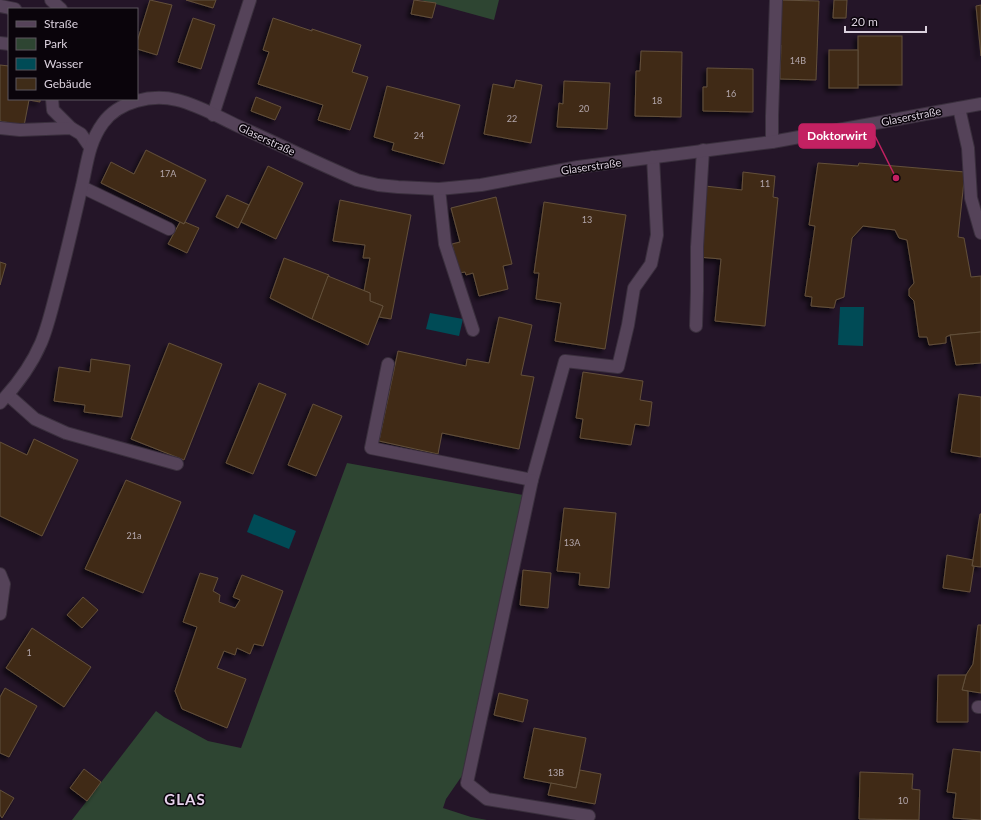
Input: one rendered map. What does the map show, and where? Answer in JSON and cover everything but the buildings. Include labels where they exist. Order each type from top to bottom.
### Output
[{"type":"street","points":[[52,0],[60,8]]},
{"type":"street","points":[[213,115],[250,0]]},
{"type":"street","points":[[772,142],[776,0]]},
{"type":"street","points":[[0,6],[10,8]]},
{"type":"street","name":"Glaserstraße","points":[[4,399],[34,357],[43,337],[62,272],[90,147],[104,122],[125,102],[159,98],[177,100],[357,180],[378,185],[439,189],[481,185],[578,167],[772,142],[981,104]]},
{"type":"street","points":[[52,100],[53,110],[71,128],[80,134],[90,147]]},
{"type":"street","points":[[959,108],[968,148],[972,198],[981,233]]},
{"type":"street","points":[[0,128],[20,130],[71,128]]},
{"type":"street","points":[[696,326],[697,247],[704,150]]},
{"type":"street","points":[[589,816],[487,799],[467,784],[532,480],[565,361],[618,367],[628,325],[634,288],[651,264],[657,235],[654,157]]},
{"type":"street","points":[[82,187],[169,229]]},
{"type":"street","points":[[439,189],[445,244],[473,330]]},
{"type":"street","points":[[388,364],[371,448],[532,480]]},
{"type":"street","points":[[4,399],[35,418],[66,433],[177,464]]},
{"type":"street","points":[[0,574],[4,584],[0,614]]},
{"type":"green space","points":[[421,0],[499,0],[494,20]]},
{"type":"green space","points":[[347,463],[523,495],[466,770],[446,799],[443,808],[471,817],[487,820],[72,820],[156,711],[208,741],[241,748]]},
{"type":"water","points":[[840,307],[864,307],[863,346],[838,345]]},
{"type":"water","points":[[430,313],[463,319],[459,336],[426,329]]},
{"type":"water","points":[[254,514],[296,531],[289,549],[247,532]]},
{"type":"place","name":"Doktorwirt","points":[[896,178]]},
{"type":"district","name":"GLAS","points":[[185,799]]}]
